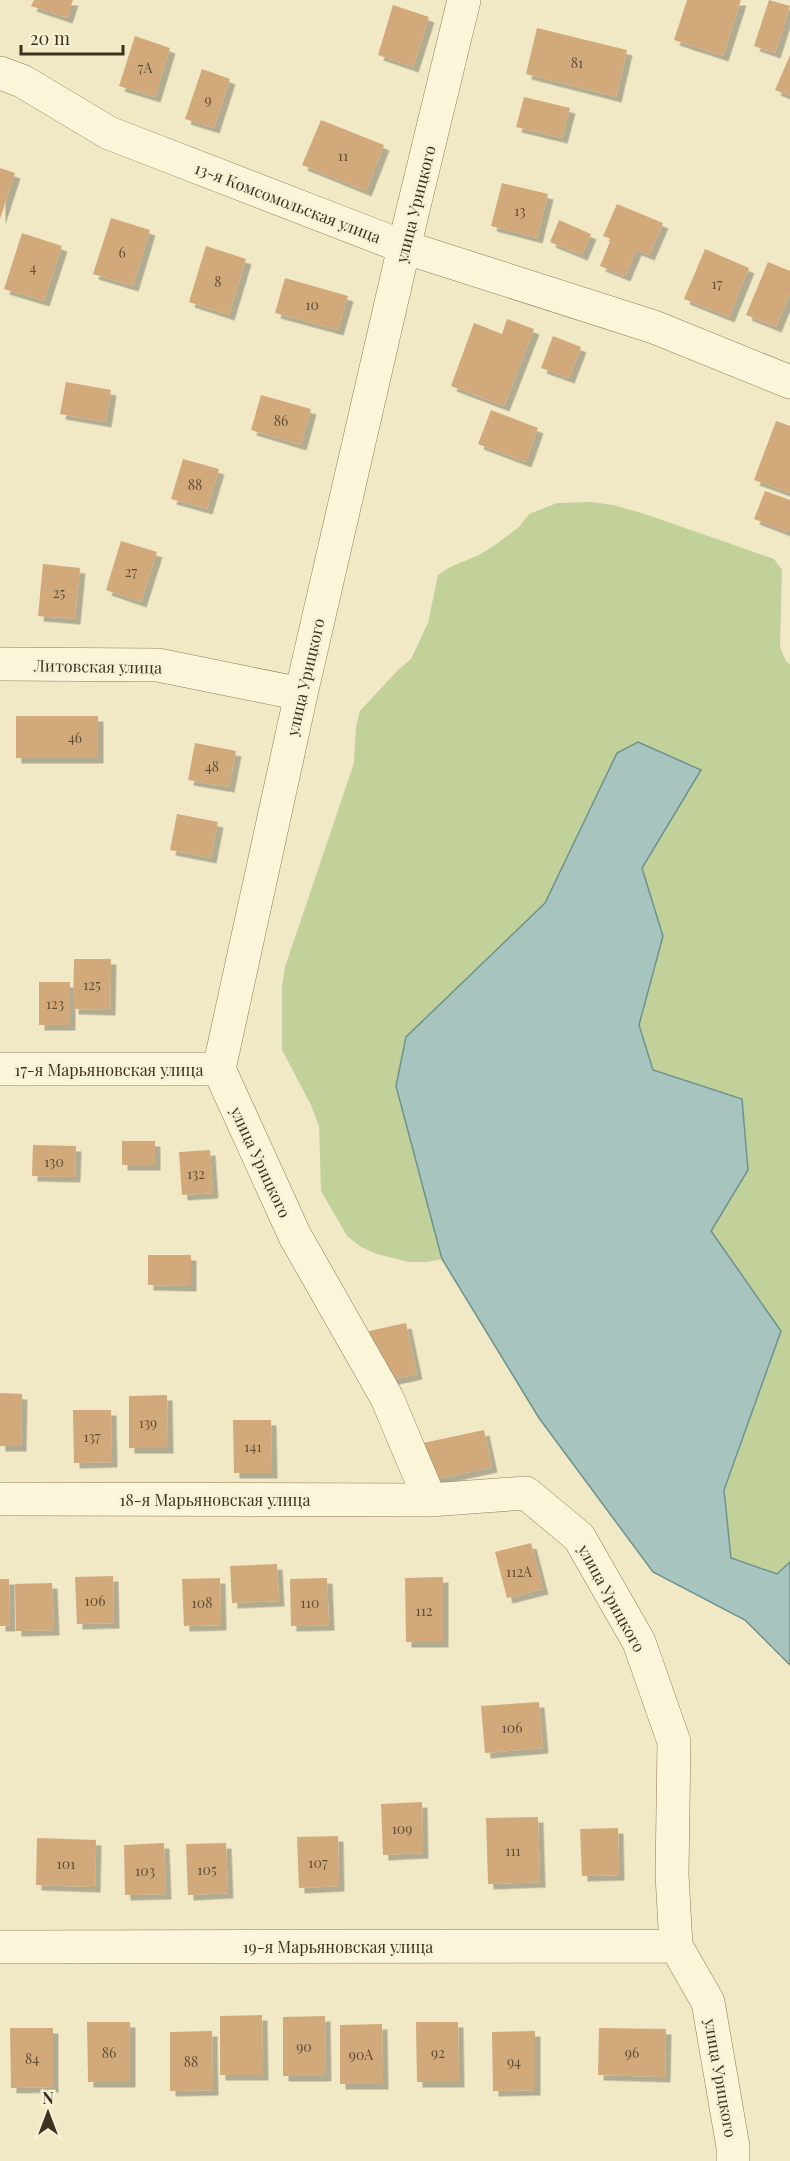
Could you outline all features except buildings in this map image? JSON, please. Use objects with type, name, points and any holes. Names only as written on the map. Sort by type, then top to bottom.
[{"type":"street","name":"улица Урицкого","points":[[464,0],[404,247],[301,694],[219,1069],[295,1236],[387,1398],[430,1500],[526,1494],[579,1537],[639,1642],[674,1742],[672,1875],[676,1946],[708,2002],[733,2147],[733,2161]]},
{"type":"street","name":"13-я Комсомольская улица","points":[[0,73],[22,81],[109,133],[404,247],[654,327],[790,382]]},
{"type":"street","name":"Литовская улица","points":[[0,664],[158,665],[301,694]]},
{"type":"street","name":"17-я Марьяновская улица","points":[[0,1069],[219,1069]]},
{"type":"street","name":"18-я Марьяновская улица","points":[[0,1499],[430,1500]]},
{"type":"street","name":"19-я Марьяновская улица","points":[[0,1947],[676,1946]]},
{"type":"green space","points":[[591,502],[642,513],[774,559],[782,570],[780,647],[786,661],[790,664],[790,1562],[778,1575],[731,1558],[724,1490],[781,1331],[711,1231],[747,1170],[742,1099],[653,1070],[639,1025],[663,936],[642,868],[700,770],[617,753],[545,903],[406,1037],[396,1086],[442,1259],[409,1262],[377,1254],[361,1247],[347,1236],[321,1191],[319,1126],[311,1105],[282,1050],[282,986],[285,967],[354,763],[356,727],[360,711],[411,659],[428,623],[438,575],[495,545],[519,527],[529,514],[557,503]]},
{"type":"water","points":[[638,742],[701,770],[642,868],[663,936],[639,1025],[653,1070],[742,1099],[748,1170],[711,1231],[781,1331],[724,1490],[731,1558],[777,1574],[790,1562],[790,1665],[745,1620],[653,1572],[539,1418],[442,1259],[396,1086],[406,1037],[545,903],[617,753]]}]
